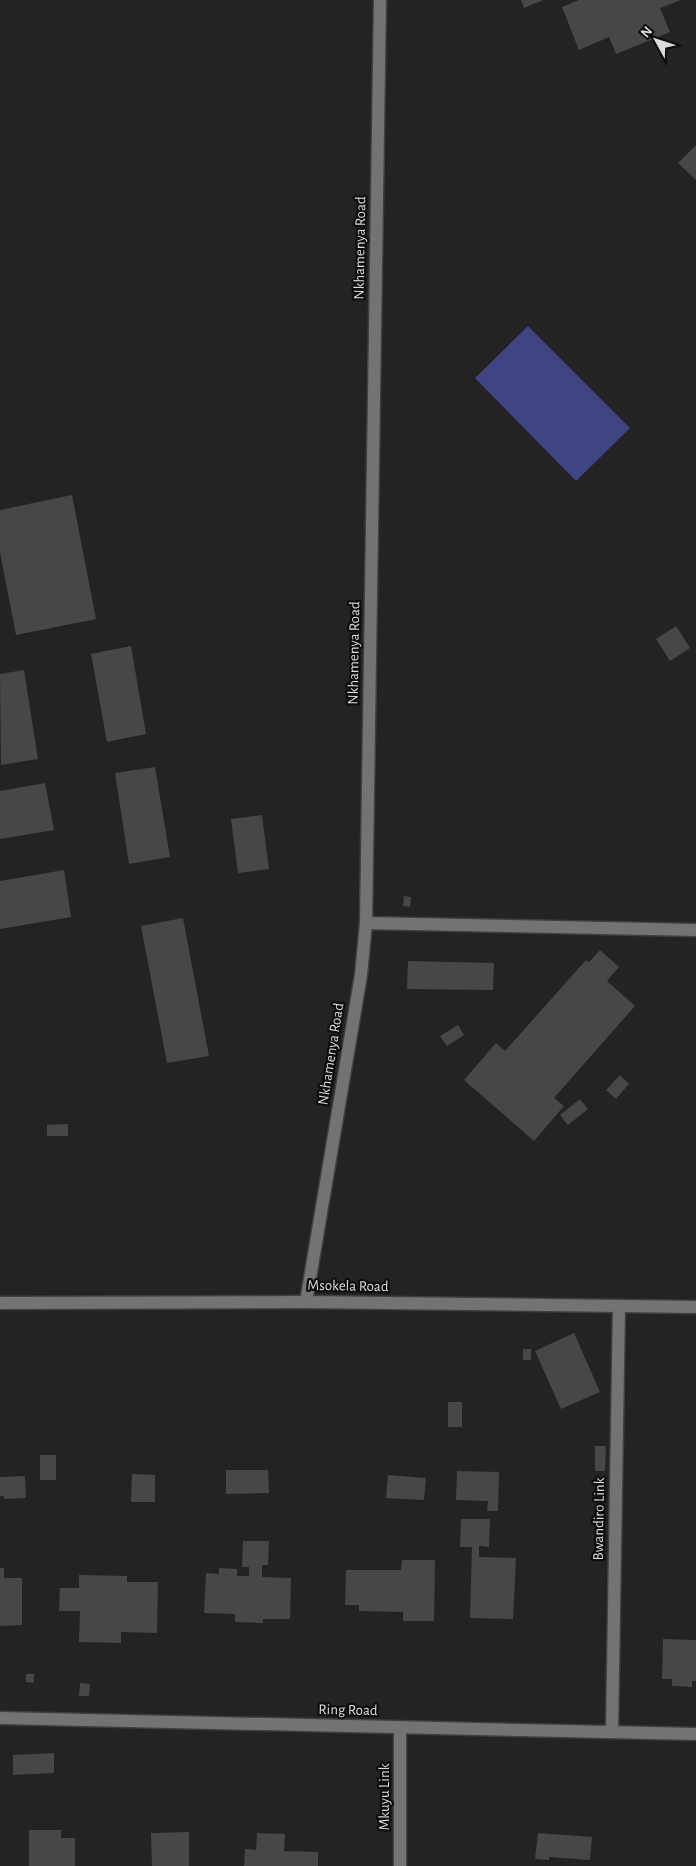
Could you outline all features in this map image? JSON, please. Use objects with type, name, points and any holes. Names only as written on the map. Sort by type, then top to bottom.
[{"type":"street","name":"Nkhamenya Road","points":[[306,1302],[361,975],[366,923],[380,0]]},
{"type":"street","points":[[366,923],[696,930]]},
{"type":"street","name":"Msokela Road","points":[[0,1303],[306,1302],[696,1308]]},
{"type":"street","name":"Bwandiro Link","points":[[612,1732],[619,1306]]},
{"type":"street","name":"Ring Road","points":[[0,1718],[696,1734]]},
{"type":"street","name":"Mkuyu Link","points":[[400,1728],[400,1866]]},
{"type":"shaded area","points":[[528,326],[630,428],[576,481],[475,378]]},
{"type":"building","points":[[521,0],[543,0],[524,8]]},
{"type":"building","points":[[579,0],[681,0],[660,8],[670,32],[616,54],[609,37],[579,50],[562,7]]},
{"type":"building","points":[[696,145],[696,180],[678,163]]},
{"type":"building","points":[[72,495],[96,619],[16,635],[0,552],[0,510]]},
{"type":"building","points":[[676,626],[690,648],[670,661],[656,639]]},
{"type":"building","points":[[131,646],[146,734],[107,742],[91,654]]},
{"type":"building","points":[[24,670],[38,759],[1,765],[0,674]]},
{"type":"building","points":[[155,767],[170,857],[129,864],[115,773]]},
{"type":"building","points":[[45,783],[54,830],[0,839],[0,791]]},
{"type":"building","points":[[262,815],[269,869],[238,873],[231,819]]},
{"type":"building","points":[[64,870],[71,917],[0,929],[0,881]]},
{"type":"building","points":[[404,896],[411,897],[410,907],[403,906]]},
{"type":"building","points":[[183,918],[209,1056],[167,1063],[141,926]]},
{"type":"building","points":[[600,950],[619,967],[607,981],[635,1006],[554,1098],[564,1106],[534,1141],[464,1080],[496,1043],[505,1051],[586,960],[589,962]]},
{"type":"building","points":[[408,961],[494,963],[493,990],[407,989]]},
{"type":"building","points":[[458,1025],[464,1035],[447,1046],[440,1036]]},
{"type":"building","points":[[620,1075],[629,1084],[616,1099],[606,1090]]},
{"type":"building","points":[[580,1099],[588,1109],[568,1125],[560,1115]]},
{"type":"building","points":[[68,1124],[68,1136],[47,1136],[47,1125]]},
{"type":"building","points":[[574,1333],[600,1392],[561,1409],[535,1351]]},
{"type":"building","points":[[523,1349],[531,1349],[531,1360],[523,1360]]},
{"type":"building","points":[[448,1402],[462,1402],[462,1427],[448,1427]]},
{"type":"building","points":[[595,1446],[606,1446],[605,1471],[595,1471]]},
{"type":"building","points":[[40,1455],[56,1455],[56,1480],[40,1480]]},
{"type":"building","points":[[226,1470],[268,1470],[269,1493],[226,1494]]},
{"type":"building","points":[[457,1471],[499,1472],[498,1511],[487,1511],[488,1501],[456,1500]]},
{"type":"building","points":[[132,1474],[155,1475],[155,1502],[131,1502]]},
{"type":"building","points":[[388,1475],[426,1478],[424,1500],[386,1498]]},
{"type":"building","points":[[25,1476],[26,1498],[4,1499],[4,1496],[0,1496],[0,1477]]},
{"type":"building","points":[[461,1519],[490,1519],[489,1547],[479,1546],[479,1557],[516,1558],[513,1619],[470,1618],[472,1547],[460,1547]]},
{"type":"building","points":[[243,1541],[269,1541],[268,1565],[262,1565],[262,1577],[291,1578],[290,1619],[263,1619],[263,1623],[235,1622],[235,1614],[204,1613],[206,1573],[219,1574],[219,1568],[237,1569],[237,1576],[249,1576],[249,1567],[242,1567]]},
{"type":"building","points":[[402,1560],[435,1560],[434,1621],[403,1621],[403,1612],[359,1611],[359,1605],[345,1605],[346,1570],[401,1570]]},
{"type":"building","points":[[0,1568],[4,1568],[4,1578],[22,1578],[22,1625],[0,1626]]},
{"type":"building","points":[[79,1575],[127,1576],[127,1582],[158,1582],[157,1633],[121,1632],[121,1643],[79,1642],[80,1611],[59,1611],[60,1588],[79,1588]]},
{"type":"building","points":[[663,1639],[696,1640],[696,1681],[692,1681],[692,1687],[672,1686],[672,1679],[662,1679]]},
{"type":"building","points":[[26,1674],[34,1674],[34,1683],[26,1682]]},
{"type":"building","points":[[80,1683],[90,1684],[89,1696],[79,1696]]},
{"type":"building","points":[[54,1753],[54,1773],[13,1775],[13,1755]]},
{"type":"building","points":[[29,1830],[61,1830],[61,1838],[75,1838],[75,1866],[29,1866]]},
{"type":"building","points":[[189,1832],[189,1866],[152,1866],[151,1833]]},
{"type":"building","points":[[257,1833],[285,1834],[284,1851],[318,1852],[318,1866],[244,1866],[245,1849],[256,1850]]},
{"type":"building","points":[[538,1833],[592,1837],[590,1860],[549,1857],[549,1860],[535,1859]]}]
